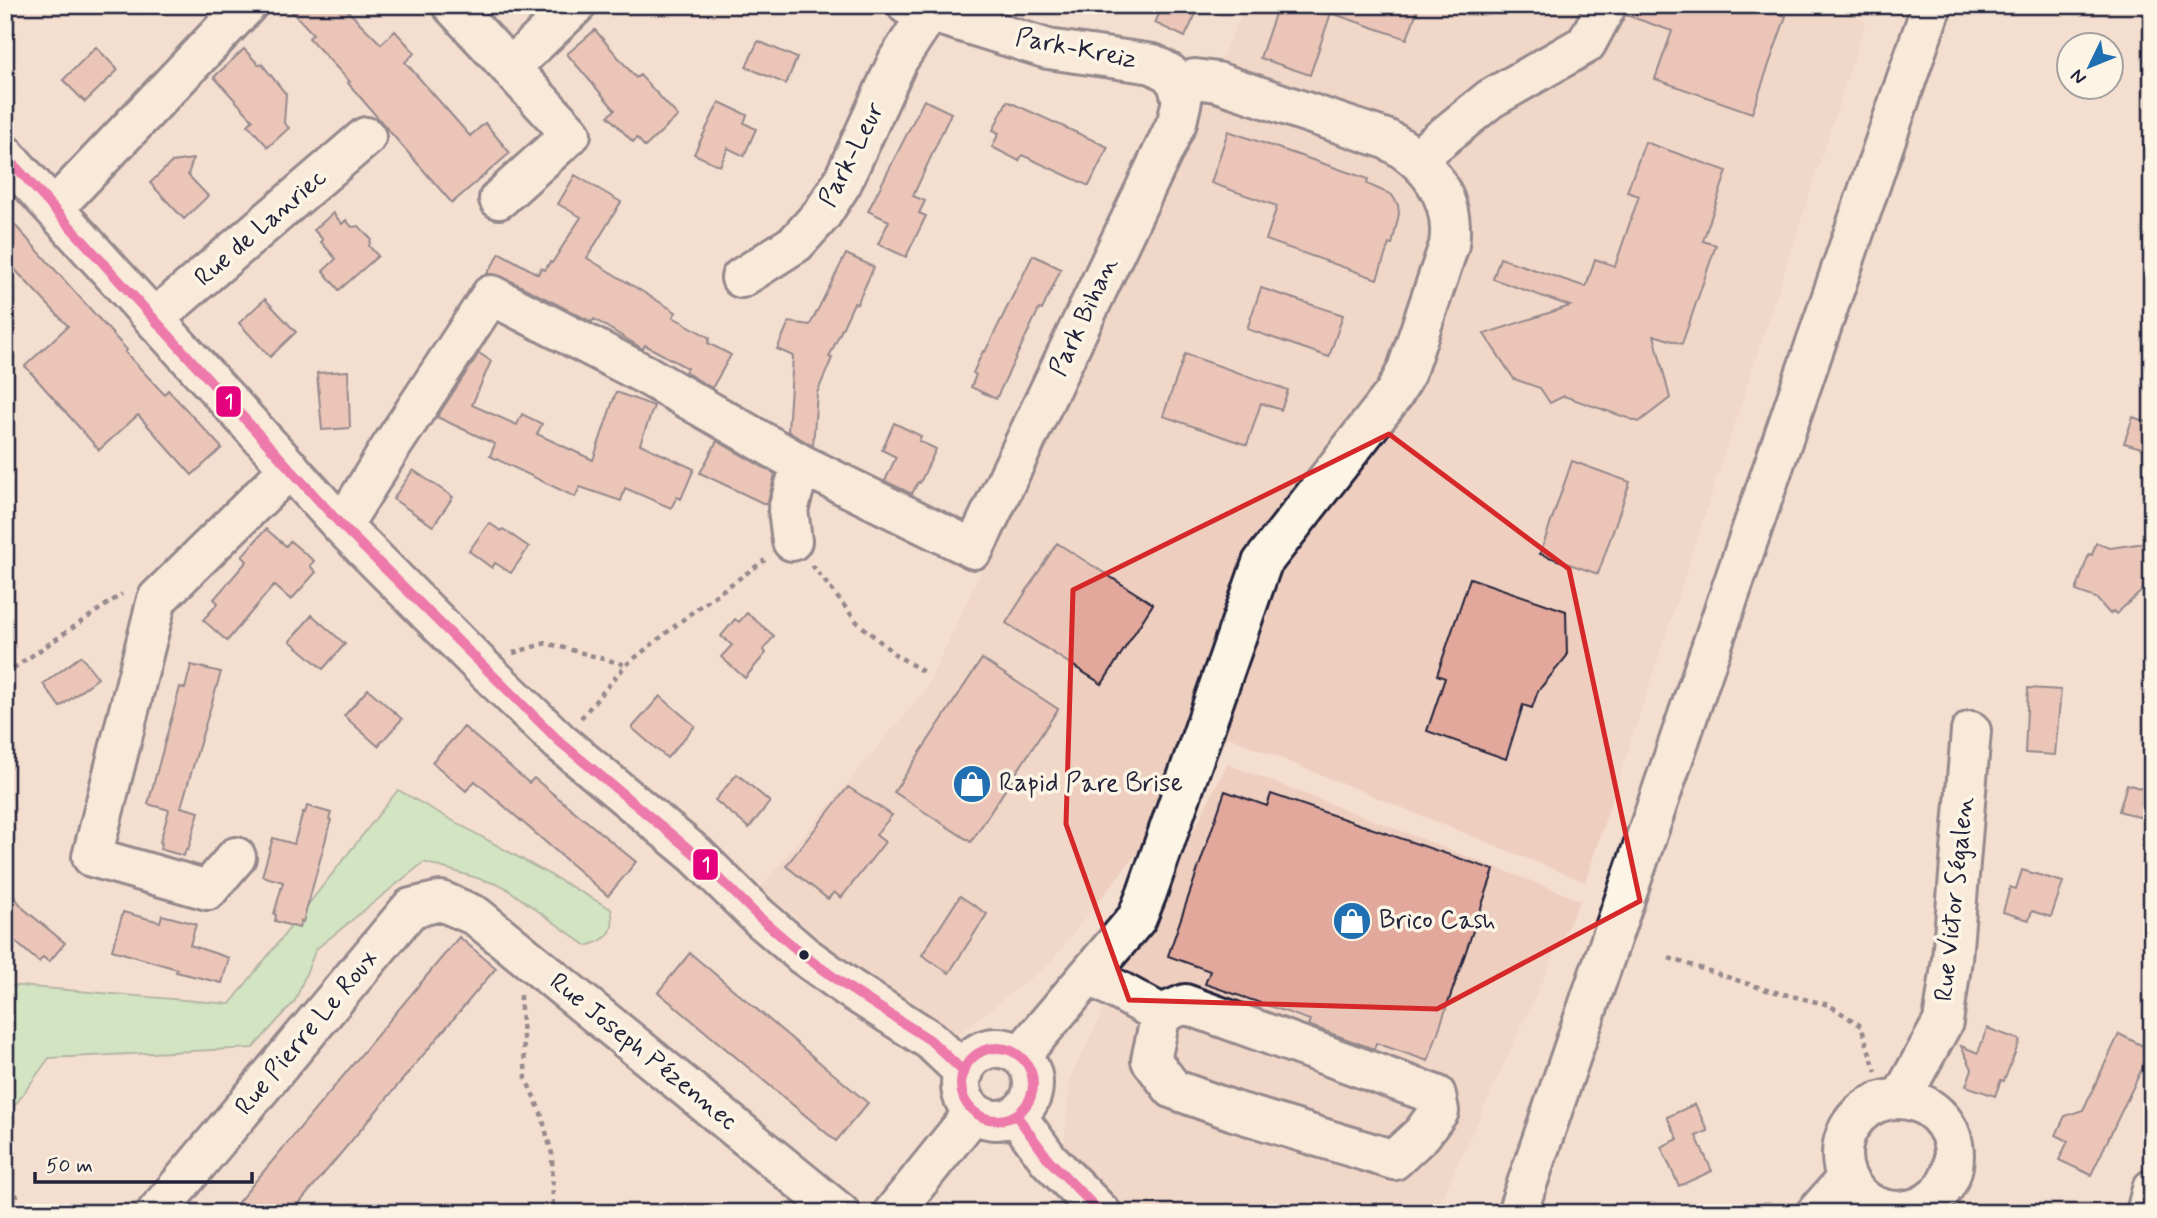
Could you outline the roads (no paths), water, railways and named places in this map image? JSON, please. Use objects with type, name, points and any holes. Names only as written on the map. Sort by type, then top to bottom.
[{"type":"street","points":[[54,208],[247,5]]},
{"type":"street","points":[[452,5],[571,134],[499,199]]},
{"type":"street","points":[[510,68],[576,5]]},
{"type":"street","points":[[1416,159],[1490,99],[1586,44],[1607,5]]},
{"type":"street","points":[[1517,1213],[1932,5]]},
{"type":"street","name":"Park-Kreiz","points":[[923,8],[1048,49],[1153,64],[1169,73],[1177,83]]},
{"type":"street","name":"Park-Leur","points":[[740,278],[796,243],[822,214],[842,183],[923,8]]},
{"type":"street","points":[[1020,1056],[1136,918],[1262,564],[1394,394],[1406,372],[1449,245],[1451,228],[1446,204],[1437,183],[1408,150],[1386,139],[1217,82],[1195,79],[1177,83]]},
{"type":"street","name":"Park Bihan","points":[[801,464],[974,549],[1177,122],[1182,100],[1177,83]]},
{"type":"street","name":"Rue de Lanriec","points":[[155,318],[366,137]]},
{"type":"street","points":[[5,155],[342,526],[561,743],[696,855],[759,917],[803,955],[930,1041],[964,1072]]},
{"type":"street","points":[[342,526],[491,295],[646,375],[801,464],[788,510],[792,541]]},
{"type":"street","points":[[236,858],[208,890],[92,857],[157,599],[290,468]]},
{"type":"street","name":"Rue Victor Ségalen","points":[[1893,1099],[1943,1022],[1952,959],[1971,731]]},
{"type":"street","name":"Rue Joseph Pézennec","points":[[440,901],[475,916],[840,1213]]},
{"type":"street","name":"Rue Pierre Le Roux","points":[[156,1213],[411,908],[440,901]]},
{"type":"street","points":[[1090,975],[1161,1014]]},
{"type":"street","points":[[1185,1004],[1436,1095],[1439,1111],[1422,1134],[1394,1160],[1234,1111],[1173,1089],[1151,1060],[1161,1014],[1185,1004]]},
{"type":"street","points":[[985,1050],[1010,1050],[1020,1056],[1033,1077],[1033,1090],[1023,1111],[1002,1120],[991,1120],[975,1112],[964,1100],[961,1089],[966,1066],[985,1050]]},
{"type":"street","points":[[1893,1099],[1927,1105],[1942,1119],[1952,1137],[1955,1150],[1953,1170],[1938,1206],[1886,1210],[1869,1203],[1858,1194],[1847,1178],[1843,1167],[1842,1147],[1852,1121],[1873,1104],[1893,1099]]},
{"type":"street","points":[[893,1213],[975,1112]]},
{"type":"street","points":[[1016,1115],[1049,1160],[1101,1213]]},
{"type":"street","points":[[1816,1213],[1847,1178]]},
{"type":"street","points":[[2146,1213],[2152,1189]]},
{"type":"place","name":"Rapid Pare Brise","points":[[972,784]]},
{"type":"place","name":"Brico Cash","points":[[1352,921]]}]
